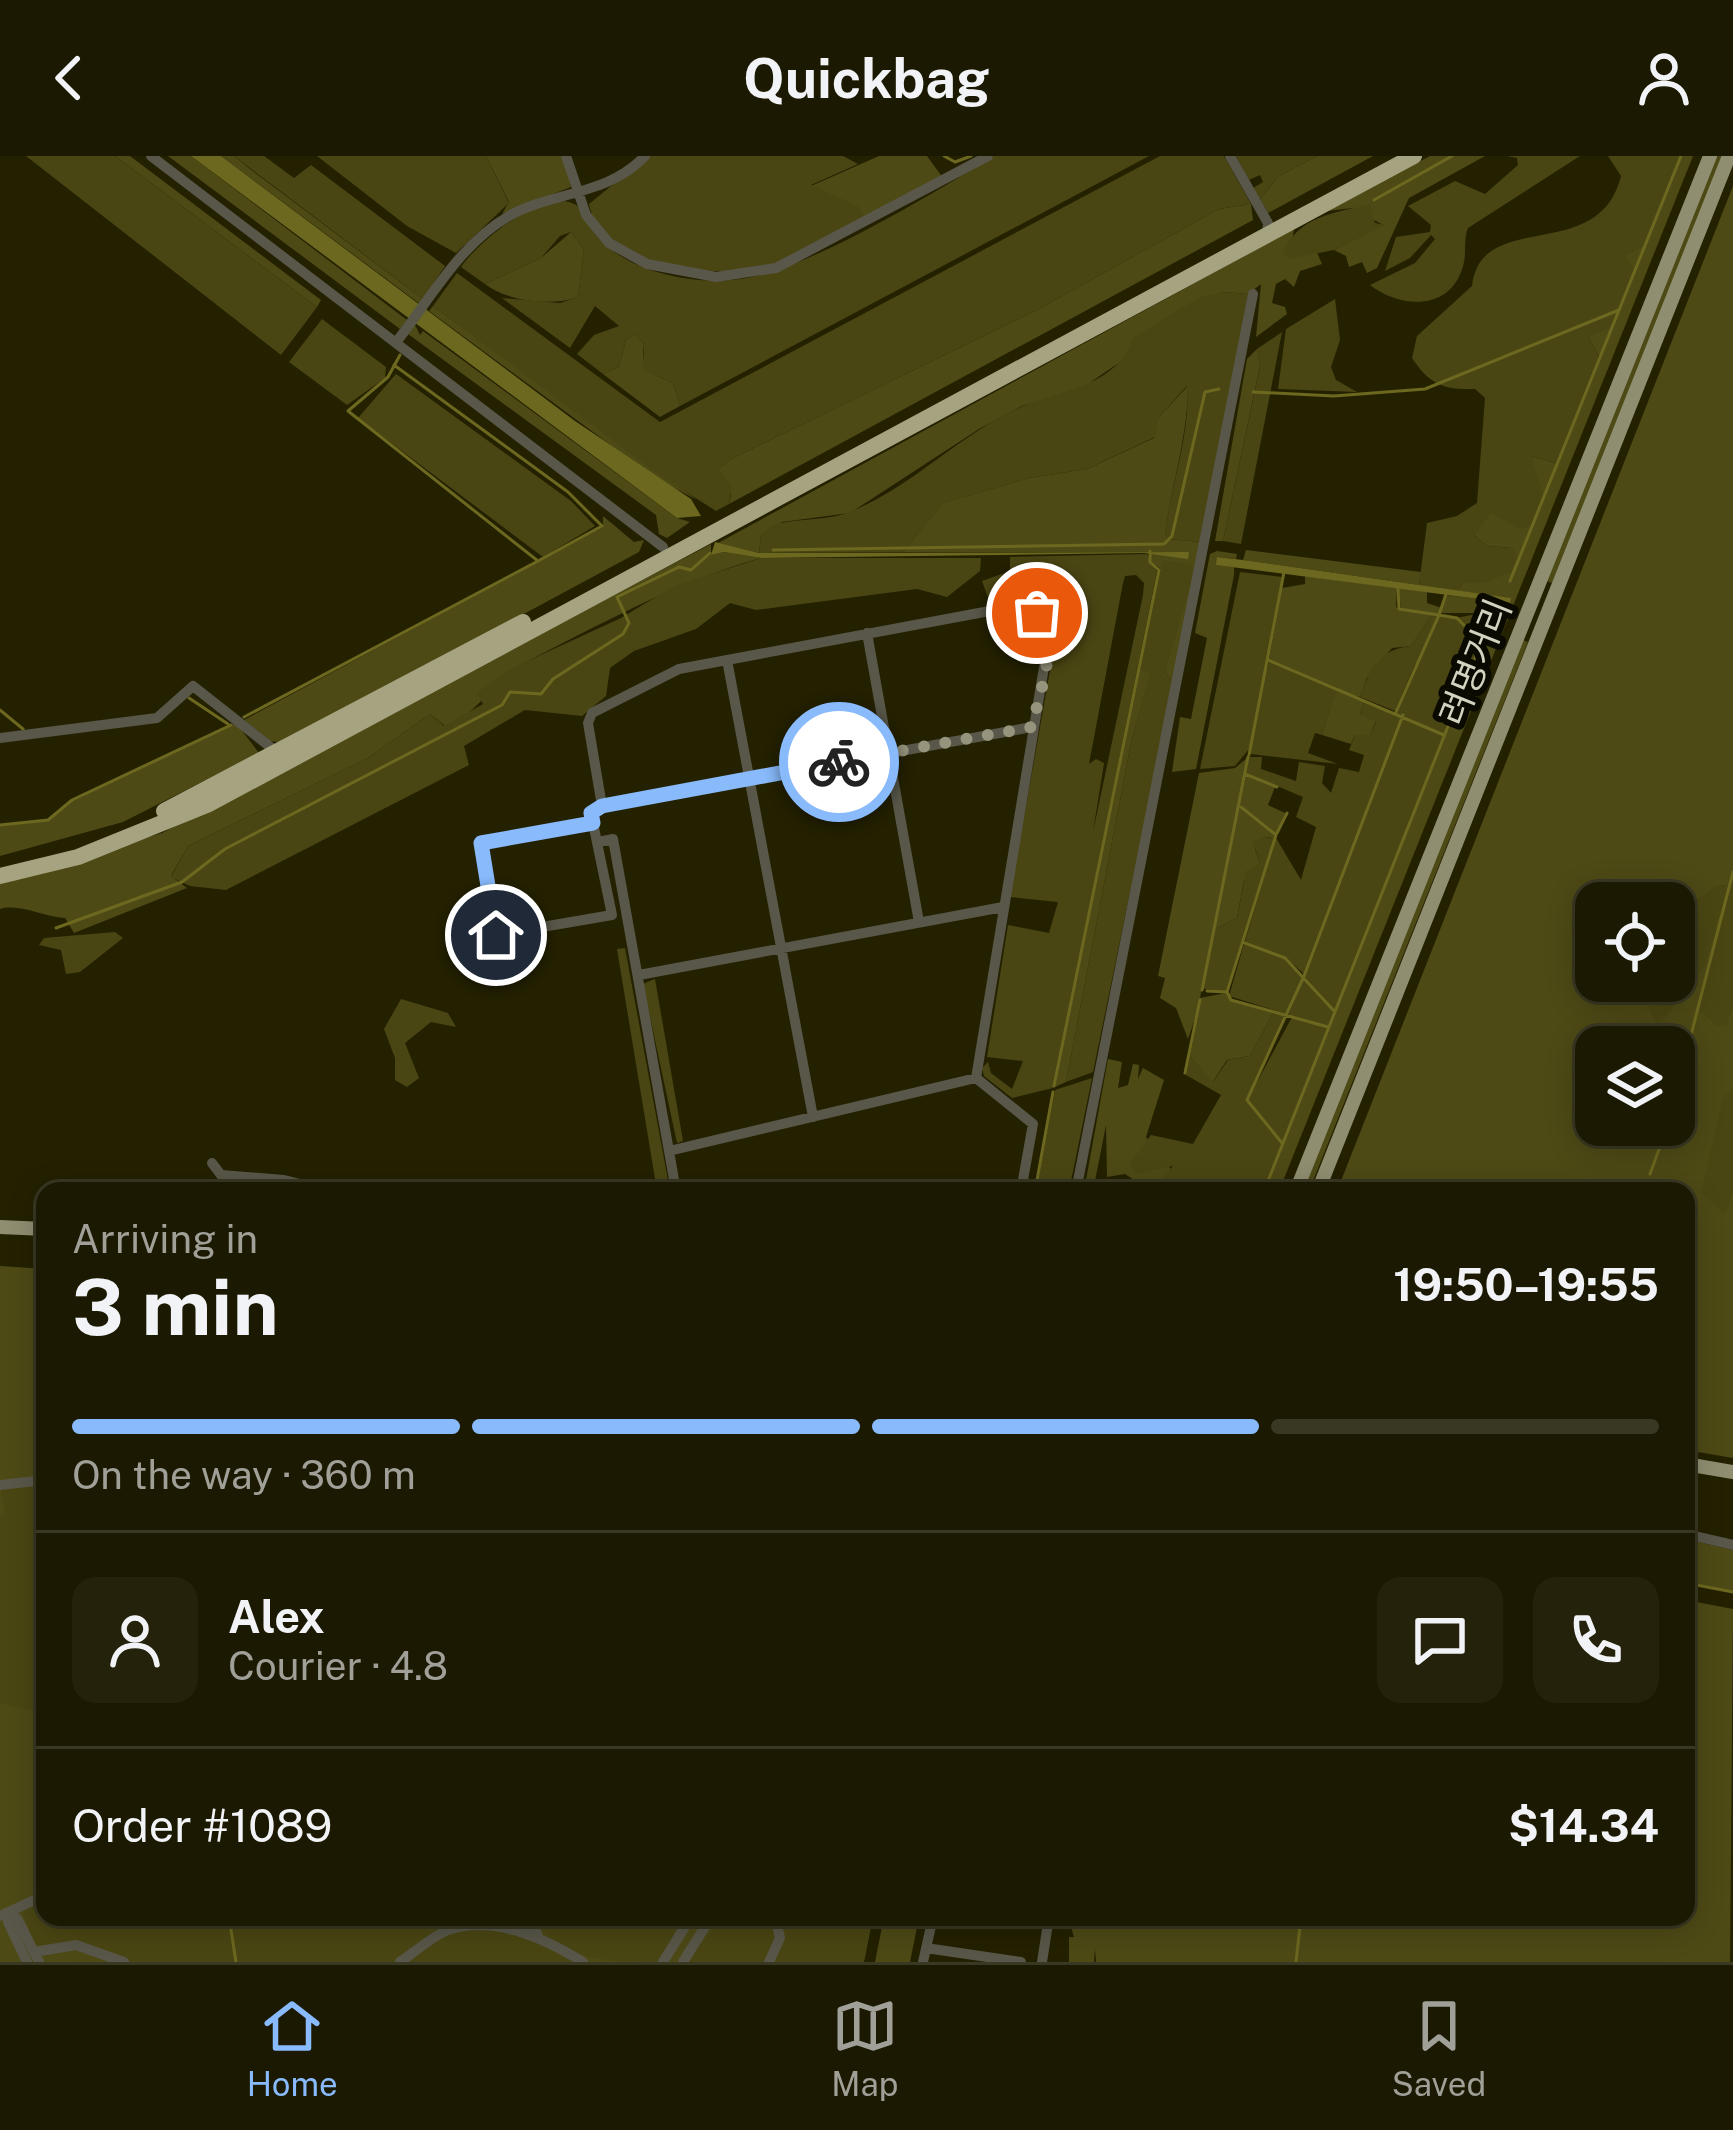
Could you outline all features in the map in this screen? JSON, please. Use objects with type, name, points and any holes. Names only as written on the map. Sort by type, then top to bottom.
[{"type":"highway","points":[[1268,229],[1391,156]]},
{"type":"highway","points":[[0,876],[78,856],[209,804],[716,525],[1268,229],[1414,156]]},
{"type":"highway","points":[[0,865],[116,833],[278,753],[663,547],[696,536]]},
{"type":"main road","name":"려명거리","points":[[1301,1182],[1710,156]]},
{"type":"main road","name":"려명거리","points":[[1322,1182],[1730,156]]},
{"type":"main road","points":[[0,1226],[36,1228]]},
{"type":"main road","points":[[1695,1466],[1733,1472]]},
{"type":"street","points":[[151,156],[401,337],[663,547]]},
{"type":"street","points":[[566,156],[598,233],[626,255],[681,273],[735,277],[766,272],[810,253],[988,156]]},
{"type":"street","points":[[401,337],[477,240],[508,217],[614,180],[645,156]]},
{"type":"street","points":[[1230,156],[1268,229]]},
{"type":"street","points":[[1078,1182],[1253,294]]},
{"type":"street","points":[[602,806],[589,723],[592,713],[658,676],[1011,607],[1037,613],[1048,628],[1048,643],[976,1078]]},
{"type":"street","points":[[866,633],[919,922]]},
{"type":"street","points":[[727,660],[813,1118]]},
{"type":"street","points":[[0,738],[158,718],[193,686],[278,753]]},
{"type":"street","points":[[593,823],[481,843],[496,935],[612,916],[591,813],[602,806],[1032,727]]},
{"type":"street","points":[[598,842],[613,839],[674,1182]]},
{"type":"street","points":[[639,975],[1003,907]]},
{"type":"street","points":[[669,1151],[976,1078]]},
{"type":"street","points":[[976,1078],[1033,1124],[1023,1182]]},
{"type":"street","points":[[212,1163],[221,1175],[300,1182]]},
{"type":"street","points":[[0,1485],[36,1481]]},
{"type":"street","points":[[1695,1536],[1733,1545]]},
{"type":"street","points":[[36,1899],[7,1915],[28,1959],[76,1946],[124,1962]]},
{"type":"street","points":[[400,1962],[451,1926]]},
{"type":"street","points":[[533,1926],[538,1936]]},
{"type":"street","points":[[663,1962],[685,1926]]},
{"type":"street","points":[[683,1962],[705,1926]]},
{"type":"street","points":[[769,1962],[781,1938],[778,1926]]},
{"type":"street","points":[[923,1962],[931,1926]]},
{"type":"street","points":[[1042,1962],[1048,1926]]},
{"type":"street","points":[[448,1930],[485,1927],[538,1936],[584,1962]]},
{"type":"street","points":[[926,1948],[1021,1962]]},
{"type":"shaded area","points":[[26,156],[115,156],[317,307],[281,355]]},
{"type":"shaded area","points":[[115,156],[130,156],[321,300],[317,307]]},
{"type":"shaded area","points":[[168,156],[191,156],[407,320],[400,329]]},
{"type":"shaded area","points":[[191,156],[221,156],[575,421],[691,499],[701,516],[677,518]]},
{"type":"shaded area","points":[[221,156],[234,156],[423,299],[420,304]]},
{"type":"shaded area","points":[[234,156],[264,156],[294,178],[311,165],[445,266],[423,299]]},
{"type":"shaded area","points":[[317,156],[486,156],[509,203],[456,253],[407,226]]},
{"type":"shaded area","points":[[486,156],[563,156],[571,187],[502,214],[509,202]]},
{"type":"shaded area","points":[[648,156],[843,156],[858,164],[811,185],[859,207],[864,218],[774,265],[725,271],[666,265],[615,243],[598,226],[589,204]]},
{"type":"shaded area","points":[[879,156],[927,156],[943,178],[864,218],[858,207],[811,186]]},
{"type":"shaded area","points":[[994,156],[1149,156],[680,406],[673,383],[643,370],[644,344],[635,334],[626,340],[619,367],[603,374],[577,354],[594,335],[619,326],[595,306],[570,348],[502,298],[560,303],[578,297],[584,249],[571,232],[560,236],[541,258],[485,284],[461,267],[481,244],[513,220],[547,203],[563,201],[576,205],[602,242],[632,262],[686,278],[740,279],[799,262],[833,246]]},
{"type":"shaded area","points":[[1160,156],[1224,156],[1251,204],[1219,209],[1037,310],[731,459],[718,469],[732,486],[729,504],[716,511],[655,472],[433,306],[457,273],[660,422]]},
{"type":"shaded area","points":[[1236,156],[1317,156],[1279,176],[1260,199],[1253,188],[1263,182],[1260,175],[1249,180]]},
{"type":"shaded area","points":[[1317,156],[1373,156],[1268,213],[1260,199],[1279,176]]},
{"type":"shaded area","points":[[1430,156],[1485,156],[1409,198],[1377,268],[1367,273],[1362,262],[1349,267],[1346,256],[1334,250],[1383,225],[1353,208],[1326,211]]},
{"type":"shaded area","points":[[1507,156],[1580,156],[1468,228],[1463,266],[1448,291],[1436,298],[1410,301],[1370,285],[1415,263],[1435,239],[1431,235],[1410,258],[1385,271],[1396,237],[1430,232],[1431,225],[1408,206],[1455,181],[1485,194],[1518,165],[1517,158]]},
{"type":"shaded area","points":[[1608,156],[1680,156],[1645,245],[1626,256],[1635,270],[1613,327],[1588,337],[1599,356],[1556,463],[1531,456],[1543,495],[1530,527],[1519,529],[1491,513],[1474,535],[1487,546],[1512,548],[1518,558],[1511,572],[1484,583],[1462,583],[1458,591],[1419,585],[1427,523],[1457,516],[1477,503],[1485,398],[1475,389],[1446,387],[1425,374],[1412,358],[1417,336],[1472,286],[1480,262],[1496,248],[1567,230],[1590,220],[1609,203],[1621,176]]},
{"type":"shaded area","points":[[1680,156],[1693,156],[1283,1182],[1269,1182],[1482,643],[1472,631],[1484,629],[1482,613],[1433,613],[1411,646],[1392,648],[1367,678],[1360,697],[1349,694],[1364,701],[1360,714],[1376,721],[1370,735],[1355,735],[1351,744],[1322,735],[1337,688],[1269,659],[1282,588],[1305,584],[1305,576],[1397,588],[1396,607],[1401,610],[1399,588],[1427,592],[1427,603],[1442,608],[1447,595],[1510,603],[1510,598],[1458,591],[1462,583],[1484,583],[1512,548],[1487,546],[1474,535],[1477,526],[1532,469],[1531,456],[1556,463],[1599,356],[1588,337],[1599,330],[1625,256],[1645,244]]},
{"type":"shaded area","points":[[1716,156],[1723,156],[1552,583],[1547,581]]},
{"type":"shaded area","points":[[1733,186],[1733,1458],[1695,1452],[1695,1182],[1341,1182]]},
{"type":"shaded area","points":[[1251,204],[1253,220],[729,504],[731,495],[718,469],[731,459],[1037,310],[1219,209]]},
{"type":"shaded area","points":[[1370,204],[1375,223],[1385,225],[1334,250],[1289,259],[1283,253],[1308,224]]},
{"type":"shaded area","points":[[1294,229],[1289,259],[1316,250],[1322,264],[1300,271],[1294,287],[1285,279],[1276,284],[1272,303],[1285,307],[1287,314],[1256,337],[1261,284],[1248,294],[1223,292],[1082,388],[1022,406],[979,429],[850,513],[782,522],[761,536],[759,553],[718,543]]},
{"type":"shaded area","points":[[571,232],[584,249],[578,297],[529,301],[485,284],[541,258]]},
{"type":"shaded area","points":[[1223,292],[1248,294],[1203,542],[1167,539],[1165,533],[1183,440],[1187,386],[1159,417],[1155,437],[1087,469],[1029,478],[944,503],[903,552],[759,553],[761,536],[770,526],[842,514],[874,500],[997,419],[1101,377],[1125,354],[1133,338],[1198,298]]},
{"type":"shaded area","points":[[1335,299],[1340,340],[1331,367],[1336,380],[1357,392],[1278,389],[1286,329]]},
{"type":"shaded area","points":[[433,306],[697,500],[654,477],[429,311]]},
{"type":"shaded area","points":[[322,319],[386,367],[385,378],[347,405],[289,362]]},
{"type":"shaded area","points":[[415,325],[420,335],[423,331],[677,518],[690,522],[667,538],[659,534],[656,515],[408,334]]},
{"type":"shaded area","points":[[1282,332],[1241,544],[1223,541],[1260,367],[1257,349]]},
{"type":"shaded area","points":[[635,334],[644,344],[646,366],[673,383],[680,406],[660,417],[603,374],[619,367],[626,340]]},
{"type":"shaded area","points":[[1257,349],[1260,366],[1223,541],[1215,541],[1247,359]]},
{"type":"shaded area","points":[[396,374],[571,501],[595,526],[543,557],[358,418]]},
{"type":"shaded area","points":[[1188,386],[1165,533],[1168,539],[1203,542],[1173,683],[1165,672],[1186,590],[1151,561],[1151,554],[1188,552],[903,552],[943,503],[1029,478],[1087,469],[1154,438],[1158,418]]},
{"type":"shaded area","points":[[603,516],[634,542],[644,540],[639,552],[284,743],[270,741],[244,720],[603,527]]},
{"type":"shaded area","points":[[715,542],[759,553],[1189,552],[1188,559],[1144,553],[761,558],[724,552],[711,555]]},
{"type":"shaded area","points":[[711,544],[711,555],[724,552],[761,558],[697,580],[604,622],[514,668],[459,719],[445,726],[430,714],[368,758],[188,846],[171,876],[187,888],[74,933],[65,918],[0,909],[0,881],[162,833]]},
{"type":"shaded area","points":[[1246,550],[1421,572],[1419,585],[1243,560]]},
{"type":"shaded area","points":[[1147,554],[1157,571],[1053,1088],[1012,1098],[984,1076],[982,1068],[988,1062],[991,1073],[1012,1089],[1023,1061],[987,1057],[1008,925],[1049,933],[1058,902],[1010,897],[1057,631],[1046,618],[991,606],[982,581],[1010,571],[1010,557]],"holes":[[[1136,575],[1144,583],[1143,595],[1093,832],[1104,763],[1096,759],[1089,764],[1123,583],[1125,576]]]},
{"type":"shaded area","points":[[1210,554],[1237,554],[1236,559],[1218,557],[1217,565],[1234,567],[1234,575],[1196,769],[1172,772],[1180,717],[1191,719],[1207,638],[1195,633]]},
{"type":"shaded area","points":[[1217,557],[1511,598],[1510,603],[1216,565]]},
{"type":"shaded area","points":[[761,558],[981,558],[980,571],[947,597],[917,589],[756,610],[730,603],[696,629],[634,651],[610,668],[606,696],[582,716],[525,710],[464,746],[469,765],[226,890],[190,886],[171,877],[188,846],[368,758],[430,714],[444,726],[483,704],[477,693],[510,669],[621,618],[674,586]]},
{"type":"shaded area","points":[[1162,560],[1191,565],[1194,573],[1165,672],[1173,683],[1093,1072],[1066,1082],[1131,743],[1150,673],[1140,669]]},
{"type":"shaded area","points":[[1240,572],[1282,577],[1261,690],[1269,661],[1337,690],[1322,735],[1315,733],[1308,753],[1338,764],[1250,754],[1250,748],[1235,766],[1200,769]]},
{"type":"shaded area","points":[[1432,614],[1493,616],[1490,626],[1471,631],[1480,643],[1267,1182],[1158,1182],[1173,1166],[1136,1174],[1130,1163],[1151,1135],[1193,1144],[1221,1095],[1186,1075],[1190,1056],[1213,1082],[1228,1060],[1250,1056],[1273,1013],[1285,1016],[1247,1101],[1292,1017],[1288,1015],[1317,946],[1304,974],[1287,959],[1303,976],[1286,1014],[1229,996],[1244,944],[1278,955],[1245,941],[1276,838],[1301,880],[1316,827],[1296,817],[1303,797],[1246,773],[1249,757],[1262,757],[1261,769],[1296,781],[1299,762],[1325,766],[1322,783],[1331,793],[1339,768],[1359,772],[1364,755],[1349,750],[1355,735],[1370,735],[1376,722],[1360,714],[1364,701],[1397,713],[1416,662],[1395,711],[1360,697],[1377,662],[1391,651],[1411,646]]},
{"type":"shaded area","points":[[1523,640],[1528,642],[1313,1182],[1307,1182]]},
{"type":"shaded area","points":[[1140,669],[1151,672],[1131,743],[1066,1082],[1055,1087]]},
{"type":"shaded area","points":[[236,723],[259,753],[123,822],[0,856],[0,826],[48,820],[73,800]]},
{"type":"shaded area","points":[[1247,758],[1234,830],[1246,775],[1275,787],[1268,805],[1285,813],[1274,838],[1263,837],[1255,849],[1260,863],[1244,880],[1237,918],[1215,929],[1227,861],[1200,998],[1226,993],[1231,1001],[1273,1013],[1250,1056],[1227,1060],[1212,1083],[1190,1056],[1201,1001],[1188,1039],[1176,1008],[1160,998],[1165,978],[1158,976],[1199,773],[1235,768]]},
{"type":"shaded area","points":[[1274,838],[1226,991],[1203,989],[1215,929],[1237,918],[1246,871],[1260,863],[1253,842]]},
{"type":"shaded area","points":[[1733,877],[1733,1007],[1726,1025],[1717,1026],[1698,1010]]},
{"type":"shaded area","points":[[1717,885],[1728,885],[1705,964],[1695,977],[1695,901]]},
{"type":"shaded area","points":[[115,932],[123,938],[80,972],[66,974],[61,950],[39,945],[44,938]]},
{"type":"shaded area","points":[[625,948],[668,1182],[656,1182],[617,949]]},
{"type":"shaded area","points":[[655,979],[683,1141],[677,1143],[643,984]]},
{"type":"shaded area","points":[[401,999],[448,1013],[456,1027],[431,1022],[405,1043],[419,1078],[407,1087],[395,1080],[395,1058],[384,1029]]},
{"type":"shaded area","points":[[1647,1002],[1677,1002],[1659,1026]]},
{"type":"shaded area","points":[[1108,1059],[1122,1062],[1118,1088],[1128,1085],[1133,1064],[1139,1065],[1138,1079],[1143,1068],[1164,1080],[1146,1137],[1173,1172],[1161,1182],[1137,1182],[1125,1174],[1107,1177],[1106,1125],[1095,1182],[1086,1182]]},
{"type":"shaded area","points":[[1092,1078],[1071,1182],[1038,1182],[1055,1090]]},
{"type":"shaded area","points":[[1733,1088],[1733,1192],[1725,1213],[1701,1193],[1723,1098]]},
{"type":"shaded area","points":[[0,1266],[36,1268],[36,1926],[871,1926],[864,1962],[0,1962]]},
{"type":"shaded area","points":[[36,1483],[36,1711],[0,1703],[0,1516],[5,1513],[0,1487]]},
{"type":"shaded area","points":[[1695,1541],[1733,1550],[1733,1591],[1695,1584]]},
{"type":"shaded area","points":[[1695,1602],[1733,1609],[1730,1962],[1096,1962],[1095,1948],[1094,1962],[1069,1962],[1069,1937],[1074,1937],[1071,1926],[1695,1926]]},
{"type":"shaded area","points":[[36,1904],[36,1926],[229,1926],[234,1962],[128,1962],[101,1949],[36,1948],[23,1912]]},
{"type":"shaded area","points":[[232,1926],[443,1926],[396,1962],[237,1962]]},
{"type":"shaded area","points":[[539,1926],[679,1926],[661,1962],[588,1956]]},
{"type":"shaded area","points":[[713,1926],[775,1926],[777,1931],[766,1962],[687,1962]]},
{"type":"shaded area","points":[[778,1926],[870,1926],[863,1962],[773,1962]]},
{"type":"shaded area","points":[[882,1926],[917,1926],[910,1962],[875,1962]]},
{"type":"shaded area","points":[[485,1929],[529,1935],[581,1962],[404,1962],[449,1933]]},
{"type":"waterway","points":[[944,156],[955,162],[971,156]]},
{"type":"waterway","points":[[1374,200],[1452,156]]},
{"type":"waterway","points":[[1510,581],[1681,156]]},
{"type":"waterway","points":[[1253,392],[1334,396],[1425,389],[1619,310]]},
{"type":"waterway","points":[[244,717],[538,561],[348,411],[388,377],[400,355]]},
{"type":"waterway","points":[[394,365],[568,492],[602,526],[538,561]]},
{"type":"waterway","points":[[773,550],[1164,544],[1172,536],[1205,392],[1219,389]]},
{"type":"waterway","points":[[1054,1086],[1159,570],[1150,562],[1150,551]]},
{"type":"waterway","points":[[56,928],[182,882],[225,849],[502,705],[510,692],[541,694],[553,679],[623,634],[629,623],[617,597],[679,567],[691,570],[710,553]]},
{"type":"waterway","points":[[1249,755],[1284,572]]},
{"type":"waterway","points":[[1396,712],[1439,615],[1399,609],[1398,588]]},
{"type":"waterway","points":[[1268,1182],[1481,643],[1457,618],[1439,615],[1446,594]]},
{"type":"waterway","points":[[1268,660],[1444,735]]},
{"type":"waterway","points":[[189,698],[228,724]]},
{"type":"waterway","points":[[0,710],[23,729]]},
{"type":"waterway","points":[[1282,1143],[1247,1100],[1304,976],[1403,715]]},
{"type":"waterway","points":[[0,825],[48,820],[72,800],[231,725]]},
{"type":"waterway","points":[[1202,990],[1248,757]]},
{"type":"waterway","points":[[1245,774],[1277,787]]},
{"type":"waterway","points":[[1207,991],[1227,992],[1276,835],[1241,807]]},
{"type":"waterway","points":[[1277,833],[1287,813]]},
{"type":"waterway","points":[[1693,1026],[1733,872]]},
{"type":"waterway","points":[[1245,943],[1285,958],[1335,1012]]},
{"type":"waterway","points":[[1227,992],[1231,1000],[1328,1027]]},
{"type":"waterway","points":[[1185,1073],[1200,1000]]},
{"type":"waterway","points":[[1037,1182],[1053,1092]]},
{"type":"waterway","points":[[1650,1174],[1660,1146]]},
{"type":"waterway","points":[[1695,1585],[1733,1592]]},
{"type":"waterway","points":[[230,1926],[236,1962]]},
{"type":"waterway","points":[[1296,1962],[1300,1926]]},
{"type":"way so far","points":[[839,762],[1032,727],[1048,643],[1048,628],[1037,613]]},
{"type":"route","points":[[496,935],[481,843],[593,823],[591,813],[602,806],[839,762]]}]
